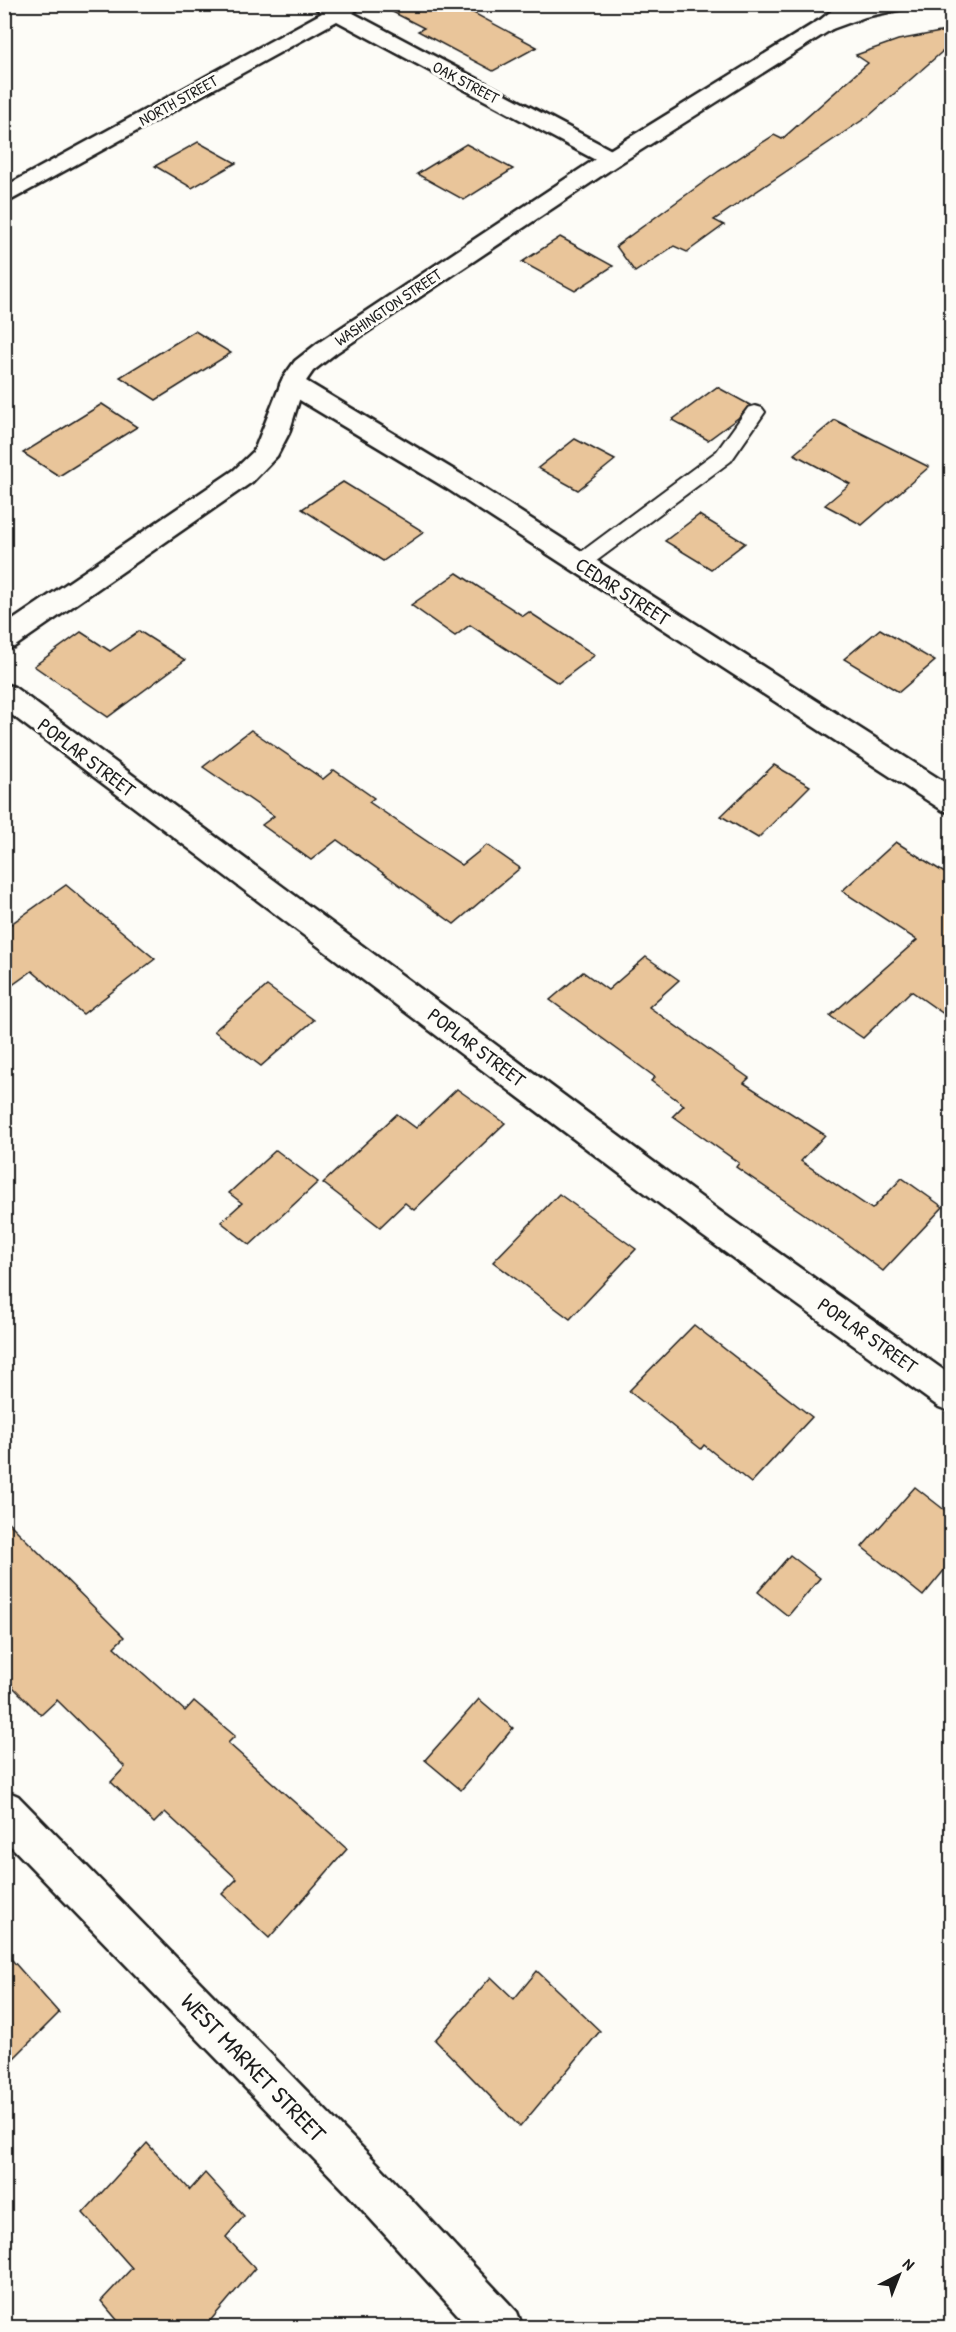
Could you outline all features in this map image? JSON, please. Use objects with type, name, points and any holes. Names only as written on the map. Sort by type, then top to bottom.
[{"type":"street","name":"WASHINGTON STREET","points":[[4,640],[243,476],[264,456],[276,434],[292,384],[304,366],[327,348],[611,159],[825,25],[854,4]]},
{"type":"street","name":"WASHINGTON STREET","points":[[825,25],[860,12],[900,4]]},
{"type":"street","name":"OAK STREET","points":[[337,7],[611,159]]},
{"type":"street","name":"NORTH STREET","points":[[4,197],[337,7]]},
{"type":"street","name":"CEDAR STREET","points":[[292,384],[408,453],[951,802]]},
{"type":"street","name":"POPLAR STREET","points":[[4,694],[709,1222],[951,1396]]},
{"type":"street","name":"WEST MARKET STREET","points":[[4,1810],[363,2179],[501,2328]]},
{"type":"lane","points":[[580,563],[724,456],[756,412]]},
{"type":"building","points":[[377,4],[457,4],[537,47],[493,71],[418,31],[424,28]]},
{"type":"building","points":[[951,30],[951,44],[870,115],[714,220],[724,225],[687,252],[674,246],[635,272],[616,246],[719,171],[774,135],[782,139],[868,63],[856,55],[898,40]]},
{"type":"building","points":[[198,142],[236,163],[192,188],[155,166]]},
{"type":"building","points":[[466,144],[513,169],[464,200],[417,174]]},
{"type":"building","points":[[560,237],[613,266],[575,291],[522,262]]},
{"type":"building","points":[[195,331],[231,353],[156,400],[120,377]]},
{"type":"building","points":[[717,387],[750,405],[738,418],[708,440],[672,420]]},
{"type":"building","points":[[102,404],[137,427],[59,476],[23,453]]},
{"type":"building","points":[[835,420],[929,467],[862,525],[825,505],[850,484],[794,454]]},
{"type":"building","points":[[575,439],[615,460],[578,490],[538,468]]},
{"type":"building","points":[[343,482],[424,532],[383,561],[302,509]]},
{"type":"building","points":[[699,515],[745,543],[711,569],[665,541]]},
{"type":"building","points":[[457,573],[523,616],[529,612],[595,655],[558,683],[470,625],[455,636],[411,605]]},
{"type":"building","points":[[880,629],[935,661],[899,692],[844,659]]},
{"type":"building","points":[[139,631],[185,660],[108,717],[34,666],[81,632],[110,651]]},
{"type":"building","points":[[251,730],[323,779],[334,770],[374,798],[369,802],[462,865],[487,845],[520,868],[454,924],[337,840],[311,860],[262,825],[274,816],[203,767]]},
{"type":"building","points":[[774,765],[810,786],[758,838],[721,816]]},
{"type":"building","points":[[896,842],[951,877],[951,1019],[911,991],[863,1038],[830,1016],[917,940],[842,891]]},
{"type":"building","points":[[66,885],[155,959],[83,1014],[32,971],[4,991],[4,929]]},
{"type":"building","points":[[646,957],[679,980],[649,1007],[749,1078],[744,1083],[825,1135],[801,1161],[872,1209],[902,1178],[943,1207],[883,1271],[736,1167],[739,1163],[673,1116],[684,1105],[651,1081],[655,1077],[550,1000],[583,972],[608,990]]},
{"type":"building","points":[[267,986],[314,1020],[261,1066],[214,1031]]},
{"type":"building","points":[[457,1089],[505,1123],[414,1210],[405,1203],[380,1227],[323,1183],[397,1114],[416,1128]]},
{"type":"building","points":[[276,1150],[318,1182],[250,1245],[221,1222],[242,1203],[229,1193]]},
{"type":"building","points":[[559,1194],[636,1249],[570,1319],[493,1262]]},
{"type":"building","points":[[694,1325],[812,1417],[751,1483],[704,1445],[701,1449],[629,1391]]},
{"type":"building","points":[[915,1487],[951,1515],[951,1562],[923,1596],[862,1547]]},
{"type":"building","points":[[4,1518],[124,1637],[114,1647],[185,1711],[194,1701],[235,1736],[228,1743],[347,1849],[269,1938],[222,1894],[237,1879],[165,1812],[154,1823],[111,1782],[125,1767],[57,1700],[41,1715],[4,1678]]},
{"type":"building","points":[[790,1555],[820,1578],[788,1616],[758,1592]]},
{"type":"building","points":[[479,1699],[513,1728],[461,1790],[425,1760]]},
{"type":"building","points":[[4,1951],[59,2013],[4,2068]]},
{"type":"building","points":[[537,1971],[600,2031],[520,2127],[435,2040],[491,1977],[514,1999]]},
{"type":"building","points":[[147,2143],[190,2190],[205,2173],[244,2216],[226,2237],[255,2268],[204,2328],[124,2328],[101,2301],[132,2268],[83,2213]]}]
